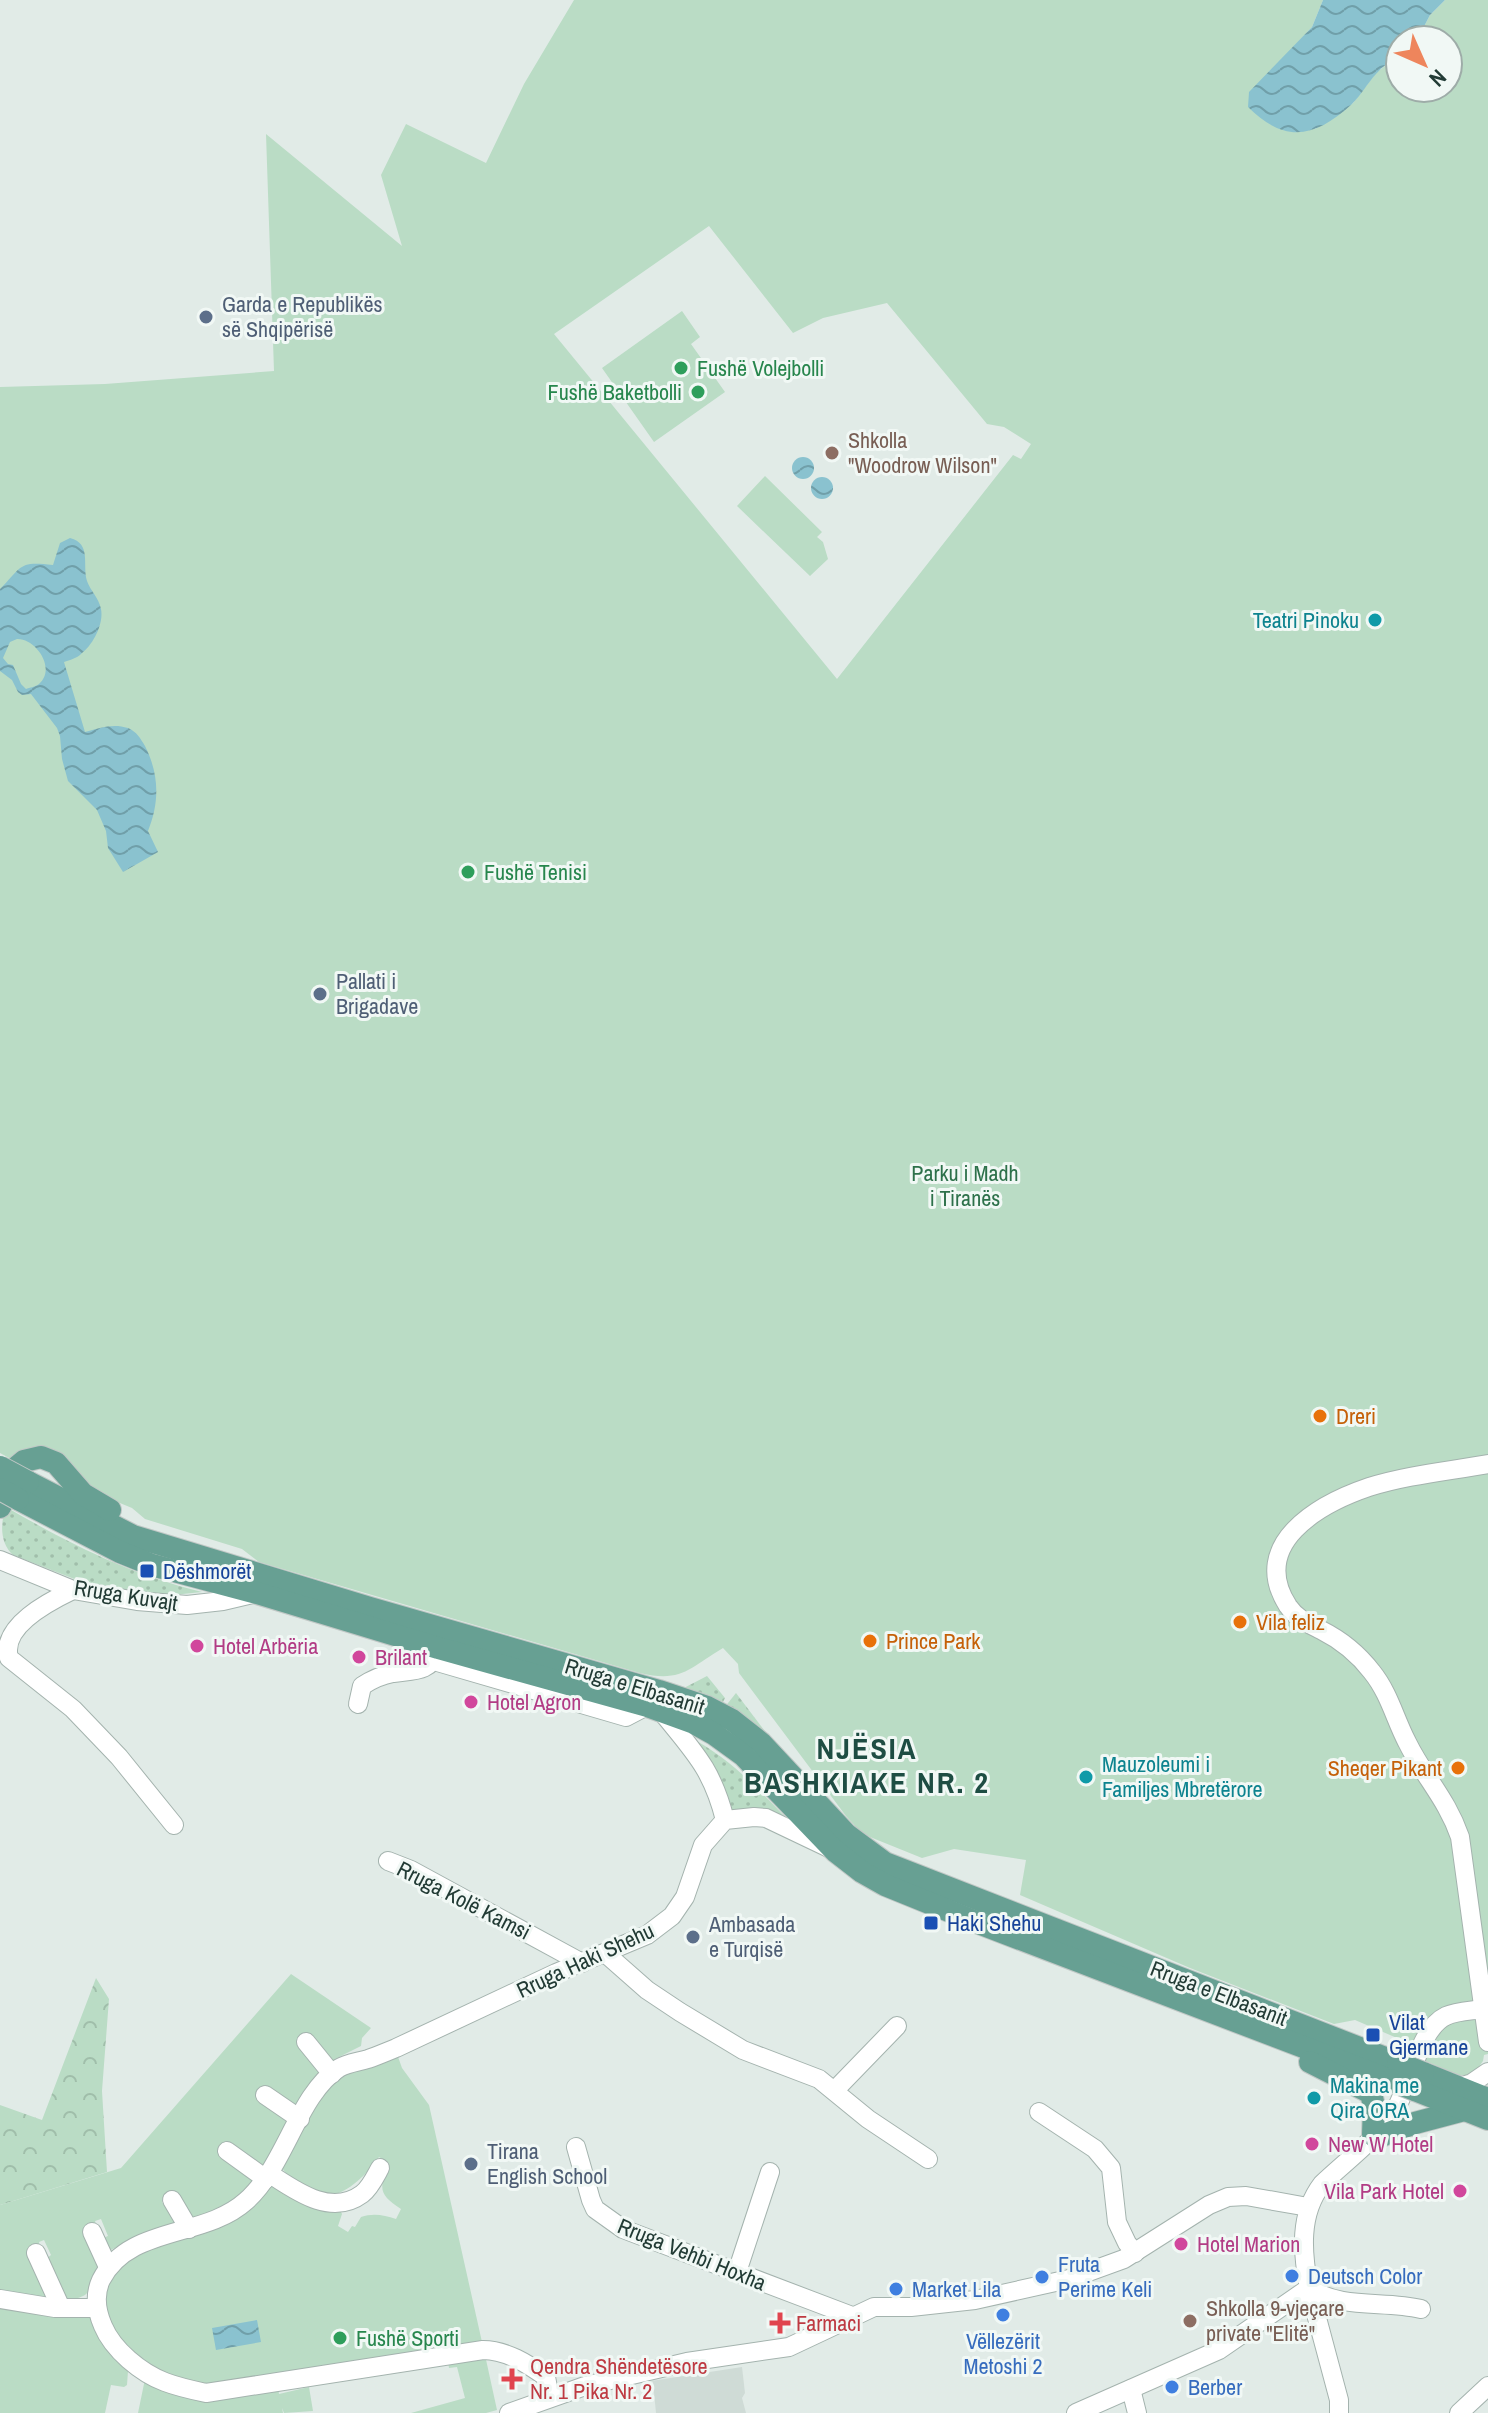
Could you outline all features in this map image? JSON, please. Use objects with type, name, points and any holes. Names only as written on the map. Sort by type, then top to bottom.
[{"type":"main road","points":[[11,1494],[18,1466],[33,1458],[48,1458],[83,1494],[180,1551]]},
{"type":"main road","name":"Rruga e Elbasanit","points":[[0,1467],[11,1494],[120,1552],[176,1572],[257,1593],[436,1654],[654,1708],[694,1723],[743,1755],[835,1851],[862,1872],[911,1897],[1279,2039],[1394,2072]]},
{"type":"main road","name":"Rruga e Elbasanit","points":[[11,1494],[180,1551],[707,1707],[732,1720],[761,1743],[846,1834],[885,1863],[1394,2072],[1419,2081],[1459,2087],[1488,2099]]},
{"type":"main road","points":[[1279,2039],[1305,2059],[1371,2093],[1373,2135],[1381,2136],[1464,2110]]},
{"type":"main road","name":"Rruga e Elbasanit","points":[[1419,2081],[1464,2110],[1488,2119]]},
{"type":"street","points":[[1488,1464],[1398,1480],[1368,1488],[1328,1505],[1288,1536],[1279,1550],[1276,1567],[1278,1583],[1294,1614],[1356,1653],[1373,1673],[1385,1691],[1407,1743],[1453,1815],[1462,1851],[1488,2042]]},
{"type":"street","name":"Rruga Kuvajt","points":[[0,1560],[73,1590],[137,1601],[187,1605],[257,1593]]},
{"type":"street","points":[[73,1590],[48,1602],[16,1626],[7,1636],[4,1648],[9,1658],[73,1709],[122,1760],[174,1825]]},
{"type":"street","points":[[358,1704],[362,1686],[393,1673],[426,1668],[436,1654]]},
{"type":"street","points":[[654,1708],[708,1771],[725,1820],[766,1818],[835,1851]]},
{"type":"street","name":"Rruga Haki Shehu","points":[[332,2074],[340,2067],[396,2048],[647,1935],[672,1916],[685,1897],[703,1845],[725,1820]]},
{"type":"street","name":"Rruga Kolë Kamsi","points":[[388,1861],[411,1870],[582,1963]]},
{"type":"street","points":[[605,1953],[647,1990],[700,2025],[743,2050],[819,2079],[868,2119],[928,2159]]},
{"type":"street","points":[[1339,2413],[1339,2400],[1309,2288],[1305,2245],[1308,2207],[1322,2184],[1393,2114],[1431,2029],[1445,2016],[1483,2009]]},
{"type":"street","points":[[835,2090],[897,2026]]},
{"type":"street","points":[[306,2042],[332,2074],[314,2094],[268,2176],[256,2193],[239,2208],[217,2220],[152,2239],[125,2251],[108,2267],[96,2290],[97,2308],[108,2335],[126,2356],[165,2382],[206,2393],[496,2350],[546,2377],[550,2398]]},
{"type":"street","points":[[1459,2087],[1472,2083],[1488,2072]]},
{"type":"street","points":[[265,2095],[300,2119]]},
{"type":"street","points":[[1039,2112],[1105,2158],[1114,2179],[1117,2222],[1135,2253]]},
{"type":"street","name":"Rruga Vehbi Hoxha","points":[[576,2147],[595,2209],[623,2229],[852,2316]]},
{"type":"street","points":[[227,2151],[268,2176],[325,2203],[339,2203],[361,2195],[380,2168]]},
{"type":"street","points":[[737,2272],[770,2172]]},
{"type":"street","points":[[509,2413],[585,2386],[687,2362],[789,2347],[874,2307],[911,2307],[975,2300],[1084,2275],[1135,2253],[1209,2205],[1228,2197],[1246,2196],[1308,2207]]},
{"type":"street","points":[[172,2200],[189,2229]]},
{"type":"street","points":[[92,2232],[108,2267]]},
{"type":"street","points":[[36,2253],[61,2308]]},
{"type":"street","points":[[1309,2288],[1330,2299],[1421,2309]]},
{"type":"street","points":[[1076,2413],[1219,2350],[1309,2288]]},
{"type":"street","points":[[0,2299],[61,2308],[97,2308]]},
{"type":"street","points":[[1459,2413],[1488,2386]]},
{"type":"street","points":[[1131,2389],[1137,2413]]},
{"type":"shaded area","points":[[742,2367],[745,2393],[742,2398],[746,2413],[656,2413],[651,2381]]},
{"type":"green space","name":"Parku i Madh i Tiranës","points":[[574,0],[1323,0],[1312,27],[1289,52],[1315,129],[1353,103],[1384,67],[1384,104],[1464,104],[1464,24],[1425,24],[1445,0],[1488,0],[1488,2054],[1484,2055],[1476,2071],[1459,2075],[1411,2055],[1397,2038],[1355,2020],[1334,2024],[1190,1968],[1020,1895],[1026,1860],[954,1849],[922,1858],[870,1837],[846,1816],[739,1673],[738,1664],[723,1648],[676,1675],[640,1673],[259,1562],[242,1549],[145,1519],[132,1508],[98,1494],[38,1448],[28,1449],[11,1459],[0,1453],[0,387],[105,384],[274,371],[266,134],[402,246],[381,175],[406,124],[486,163],[524,84]],"holes":[[[709,226],[793,333],[823,318],[887,303],[987,424],[1004,427],[1031,444],[1021,459],[1013,455],[837,679],[554,334]]]},
{"type":"green space","points":[[682,311],[700,337],[691,344],[725,392],[654,442],[602,368]]},
{"type":"green space","points":[[765,476],[822,532],[817,537],[823,542],[828,559],[810,576],[737,506]]},
{"type":"green space","points":[[6,1507],[101,1557],[202,1592],[173,1595],[123,1590],[77,1580],[13,1555],[2,1533]]},
{"type":"green space","points":[[707,1676],[725,1698],[721,1706],[680,1690]]},
{"type":"green space","points":[[736,1693],[783,1755],[724,1708]]},
{"type":"green space","points":[[689,1737],[729,1763],[785,1817],[775,1813],[730,1812]]},
{"type":"green space","points":[[291,1974],[371,2028],[362,2038],[361,2046],[329,2062],[297,2107],[265,2085],[259,2094],[290,2121],[264,2166],[242,2194],[193,2219],[172,2192],[162,2202],[176,2223],[109,2251],[103,2238],[108,2236],[101,2219],[95,2221],[96,2224],[87,2227],[101,2268],[84,2296],[63,2300],[46,2259],[51,2255],[44,2240],[39,2242],[49,2299],[0,2292],[0,2205],[121,2168]]},
{"type":"green space","points":[[96,1978],[109,1999],[102,2091],[107,2172],[0,2205],[0,2105],[42,2120]]},
{"type":"green space","points":[[397,2054],[402,2068],[429,2105],[482,2342],[204,2384],[155,2371],[133,2353],[115,2333],[104,2303],[110,2278],[119,2266],[268,2186],[340,2210],[342,2214],[338,2226],[348,2232],[361,2217],[378,2215],[396,2219],[401,2209],[385,2196],[382,2187],[389,2163],[379,2157],[350,2187],[329,2195],[298,2183],[281,2166],[322,2093],[344,2073]]},
{"type":"green space","points":[[0,2306],[83,2313],[93,2318],[128,2371],[127,2385],[111,2385],[105,2413],[0,2413]]},
{"type":"green space","points":[[485,2355],[497,2410],[486,2413],[411,2413],[465,2398],[457,2367],[449,2368],[448,2360]]},
{"type":"green space","points":[[145,2379],[176,2391],[278,2387],[279,2394],[309,2387],[313,2411],[284,2413],[282,2408],[283,2413],[138,2413]]},
{"type":"water","points":[[1323,0],[1445,0],[1425,24],[1384,24],[1384,67],[1355,101],[1313,130],[1287,131],[1262,119],[1248,107],[1249,92],[1312,27]]},
{"type":"water","points":[[803,457],[811,460],[814,468],[811,476],[803,479],[795,476],[792,468],[795,460]]},
{"type":"water","points":[[822,477],[830,480],[833,488],[830,496],[822,499],[814,496],[811,488],[814,480]]},
{"type":"water","points":[[70,538],[81,545],[87,581],[101,609],[97,634],[90,645],[78,657],[64,662],[85,732],[111,726],[131,730],[145,746],[155,777],[155,809],[148,831],[158,852],[123,872],[108,848],[106,831],[97,810],[68,781],[57,728],[31,694],[22,695],[12,680],[0,671],[0,589],[22,567],[53,565],[60,543]],"holes":[[[24,640],[42,655],[46,670],[39,684],[26,689],[13,665],[3,658],[10,642]]]},
{"type":"water","points":[[257,2320],[261,2342],[216,2350],[212,2328]]},
{"type":"place","name":"Garda e Republikës së Shqipërisë","points":[[206,317]]},
{"type":"place","name":"Fushë Volejbolli","points":[[681,368]]},
{"type":"place","name":"Fushë Baketbolli","points":[[698,392]]},
{"type":"place","name":"Shkolla \"Woodrow Wilson\"","points":[[832,453]]},
{"type":"place","name":"Teatri Pinoku","points":[[1375,620]]},
{"type":"place","name":"Fushë Tenisi","points":[[468,872]]},
{"type":"place","name":"Pallati i Brigadave","points":[[320,994]]},
{"type":"place","name":"Dreri","points":[[1320,1416]]},
{"type":"place","name":"Dëshmorët","points":[[147,1571]]},
{"type":"place","name":"Vila feliz","points":[[1240,1622]]},
{"type":"place","name":"Prince Park","points":[[870,1641]]},
{"type":"place","name":"Hotel Arbëria","points":[[197,1646]]},
{"type":"place","name":"Brilant","points":[[359,1657]]},
{"type":"place","name":"Hotel Agron","points":[[471,1702]]},
{"type":"place","name":"Sheqer Pikant","points":[[1458,1768]]},
{"type":"place","name":"Mauzoleumi i Familjes Mbretërore","points":[[1086,1777]]},
{"type":"place","name":"Haki Shehu","points":[[931,1923]]},
{"type":"place","name":"Ambasada e Turqisë","points":[[693,1937]]},
{"type":"place","name":"Vilat Gjermane","points":[[1373,2035]]},
{"type":"place","name":"Makina me Qira ORA","points":[[1314,2098]]},
{"type":"place","name":"New W Hotel","points":[[1312,2144]]},
{"type":"place","name":"Tirana English School","points":[[471,2164]]},
{"type":"place","name":"Vila Park Hotel","points":[[1460,2191]]},
{"type":"place","name":"Hotel Marion","points":[[1181,2244]]},
{"type":"place","name":"Deutsch Color","points":[[1292,2276]]},
{"type":"place","name":"Fruta Perime Keli","points":[[1042,2277]]},
{"type":"place","name":"Market Lila","points":[[896,2289]]},
{"type":"place","name":"Vëllezërit Metoshi 2","points":[[1003,2315]]},
{"type":"place","name":"Shkolla 9-vjeçare private \"Elitë\"","points":[[1190,2321]]},
{"type":"place","name":"Farmaci","points":[[780,2323]]},
{"type":"place","name":"Fushë Sporti","points":[[340,2338]]},
{"type":"place","name":"Qendra Shëndetësore Nr. 1 Pika Nr. 2","points":[[512,2379]]},
{"type":"place","name":"Berber","points":[[1172,2387]]},
{"type":"district","name":"NJËSIA BASHKIAKE NR. 2","points":[[867,1766]]}]
